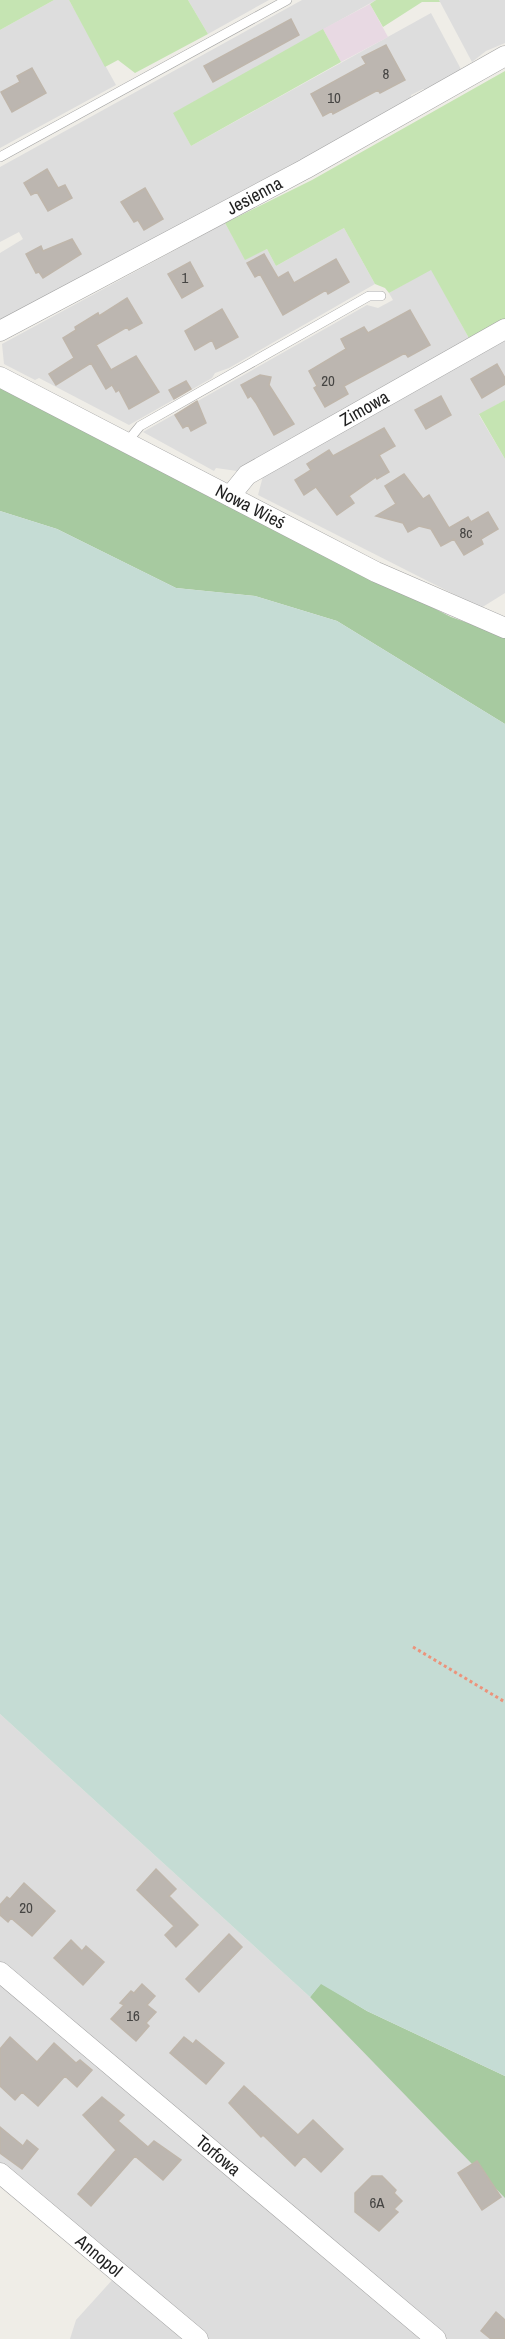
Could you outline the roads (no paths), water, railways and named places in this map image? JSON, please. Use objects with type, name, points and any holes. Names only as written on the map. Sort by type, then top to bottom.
[{"type":"street","name":"Jesienna","points":[[0,331],[305,169],[505,56]]},
{"type":"street","name":"Zimowa","points":[[230,496],[247,475],[505,329]]},
{"type":"street","name":"Nowa Wieś","points":[[0,377],[376,572],[505,628]]},
{"type":"street","name":"Torfowa","points":[[0,1972],[436,2339]]},
{"type":"street","name":"Annopol","points":[[0,2173],[198,2339]]},
{"type":"lane","points":[[0,157],[287,0]]},
{"type":"lane","points":[[126,443],[134,431],[150,421],[369,296],[381,296]]}]
